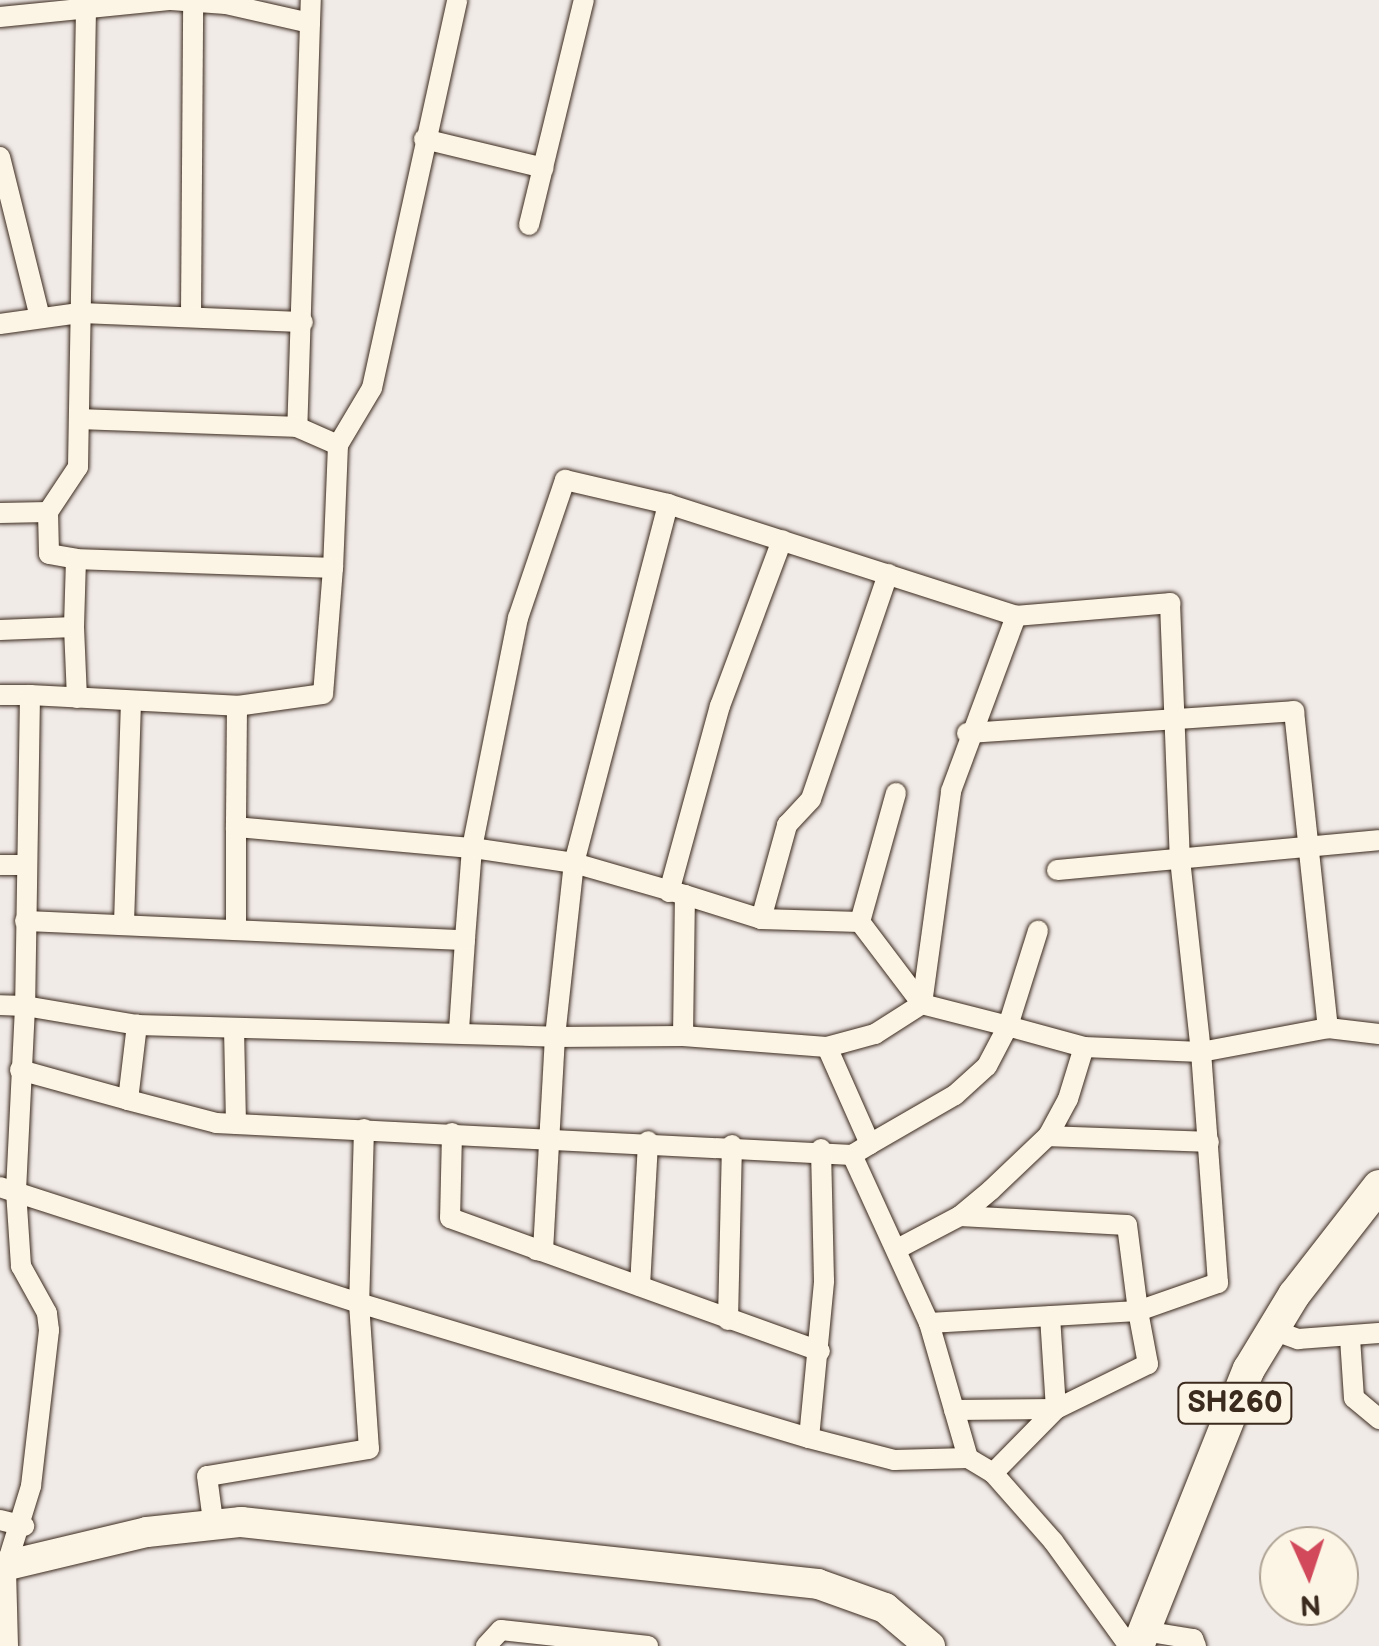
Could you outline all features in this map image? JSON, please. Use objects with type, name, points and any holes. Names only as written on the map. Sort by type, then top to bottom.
[{"type":"main road","name":"SH260","points":[[1137,1641],[1249,1369],[1272,1330],[1379,1186]]},
{"type":"main road","points":[[3,1567],[213,1521],[818,1584],[885,1608],[930,1646]]},
{"type":"street","points":[[296,427],[303,322],[311,0]]},
{"type":"street","points":[[0,695],[237,706],[323,694],[338,445],[372,388],[457,0]]},
{"type":"street","points":[[529,225],[584,0]]},
{"type":"street","points":[[0,17],[193,2],[310,24]]},
{"type":"street","points":[[191,314],[193,2]]},
{"type":"street","points":[[86,9],[78,467],[48,512],[50,554],[76,559],[333,568]]},
{"type":"street","points":[[424,139],[544,168]]},
{"type":"street","points":[[0,157],[7,207],[40,318]]},
{"type":"street","points":[[0,324],[78,313],[191,314],[303,322]]},
{"type":"street","points":[[80,420],[296,427],[338,445]]},
{"type":"street","points":[[459,1031],[472,848],[518,618],[564,480],[668,504],[1016,616],[1170,603],[1180,859],[1210,1142],[1218,1283],[1138,1311],[929,1322]]},
{"type":"street","points":[[536,1250],[544,1251],[555,1037],[574,862],[668,504]]},
{"type":"street","points":[[0,512],[48,512]]},
{"type":"street","points":[[683,1036],[677,893],[720,706],[782,540]]},
{"type":"street","points":[[76,559],[77,698]]},
{"type":"street","points":[[761,919],[787,825],[811,799],[888,574]]},
{"type":"street","points":[[922,1004],[942,838],[968,733],[1016,616]]},
{"type":"street","points":[[0,630],[74,627]]},
{"type":"street","points":[[8,1646],[3,1567],[24,1526],[48,1330],[41,1298],[20,1266],[8,1189],[25,1006],[30,696]]},
{"type":"street","points":[[124,924],[131,701]]},
{"type":"street","points":[[236,929],[237,706]]},
{"type":"street","points":[[968,733],[1294,711],[1304,844],[1328,1028]]},
{"type":"street","points":[[860,922],[896,793]]},
{"type":"street","points":[[236,827],[472,848],[574,862],[761,919],[860,922]]},
{"type":"street","points":[[1057,870],[1379,840]]},
{"type":"street","points":[[0,865],[26,866]]},
{"type":"street","points":[[25,922],[465,940]]},
{"type":"street","points":[[860,922],[922,1004],[1084,1047],[1201,1052],[1328,1028],[1379,1034]]},
{"type":"street","points":[[20,1070],[236,1124],[550,1135],[852,1155],[955,1095],[987,1066],[1008,1026],[1038,931]]},
{"type":"street","points":[[0,1004],[138,1025],[459,1031],[555,1037],[683,1036],[827,1047],[874,1034],[922,1004]]},
{"type":"street","points":[[128,1100],[138,1025]]},
{"type":"street","points":[[234,1028],[236,1124]]},
{"type":"street","points":[[827,1047],[870,1144]]},
{"type":"street","points":[[899,1248],[960,1216],[1048,1136],[1084,1047]]},
{"type":"street","points":[[213,1521],[207,1476],[369,1449],[359,1303],[364,1129]]},
{"type":"street","points":[[452,1133],[450,1218],[820,1351]]},
{"type":"street","points":[[1048,1136],[1210,1142]]},
{"type":"street","points":[[640,1286],[648,1141]]},
{"type":"street","points":[[728,1320],[732,1145]]},
{"type":"street","points":[[809,1438],[820,1351],[821,1150]]},
{"type":"street","points":[[852,1155],[899,1248],[929,1322],[968,1458]]},
{"type":"street","points":[[8,1189],[359,1303],[809,1438],[894,1460],[968,1458],[993,1473],[1137,1641],[1193,1639],[1196,1646]]},
{"type":"street","points":[[960,1216],[1127,1225],[1148,1364],[1056,1409],[993,1473]]},
{"type":"street","points":[[1050,1316],[1056,1409]]},
{"type":"street","points":[[1272,1330],[1298,1339],[1379,1333]]},
{"type":"street","points":[[1350,1338],[1354,1398],[1379,1419]]},
{"type":"street","points":[[954,1410],[1056,1409]]},
{"type":"street","points":[[0,1520],[24,1526]]},
{"type":"street","points":[[486,1646],[501,1630],[648,1646]]}]
